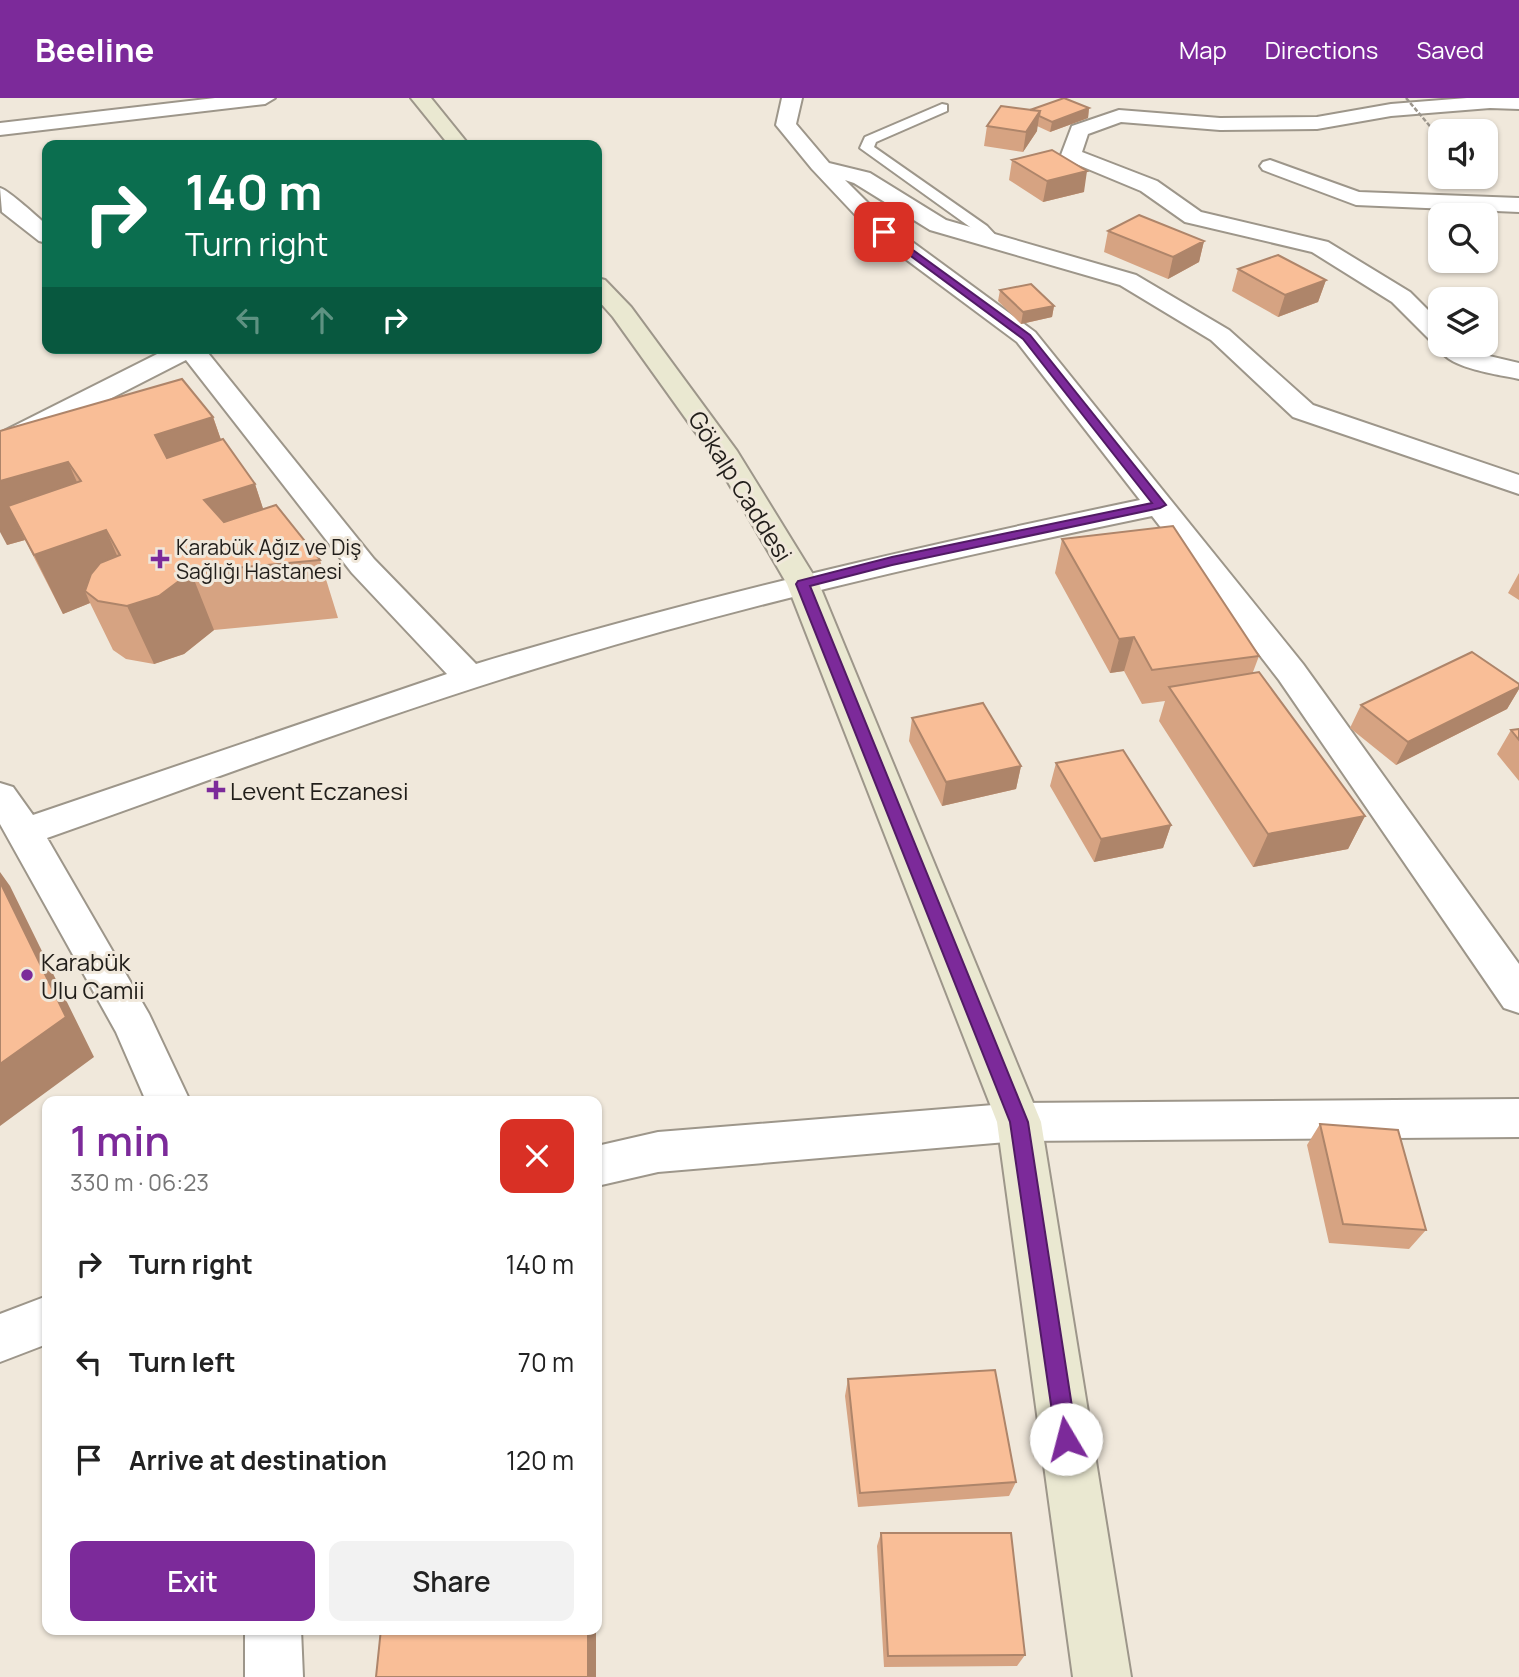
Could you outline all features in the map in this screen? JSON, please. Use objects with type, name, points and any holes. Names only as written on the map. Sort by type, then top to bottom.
[{"type":"street","points":[[0,129],[265,98]]},
{"type":"street","points":[[421,98],[455,140]]},
{"type":"street","points":[[792,98],[786,125],[819,165],[884,232],[1026,337],[1291,672],[1519,996]]},
{"type":"street","points":[[1428,324],[1401,297],[1320,247],[1192,217],[1149,186],[1071,155],[1079,130],[1119,116],[1220,124],[1317,123],[1391,110],[1519,103]]},
{"type":"street","points":[[819,165],[862,178],[938,225],[1128,280],[1220,335],[1303,411],[1519,485]]},
{"type":"street","points":[[1270,166],[1356,198],[1519,205]]},
{"type":"street","points":[[0,195],[10,207],[42,232]]},
{"type":"street","name":"Gökalp Caddesi","points":[[602,290],[622,312],[727,457],[803,584],[1019,1122],[1102,1677]]},
{"type":"street","points":[[0,444],[178,354]]},
{"type":"street","points":[[195,354],[363,566],[470,678]]},
{"type":"street","points":[[1462,357],[1519,371]]},
{"type":"street","points":[[25,832],[470,678],[892,561],[1160,505]]},
{"type":"street","points":[[0,796],[25,832],[134,1026],[166,1096]]},
{"type":"street","points":[[602,1165],[657,1153],[1019,1122],[1519,1118]]},
{"type":"street","points":[[0,1338],[42,1322]]},
{"type":"street","points":[[273,1635],[274,1677]]},
{"type":"lane","points":[[942,108],[870,140],[867,148],[982,229],[993,241]]},
{"type":"path","points":[[1406,98],[1428,124]]},
{"type":"building","points":[[1064,98],[1089,108],[1052,122],[1039,116],[1040,111],[1030,110]]},
{"type":"building","points":[[1001,106],[1040,111],[1026,132],[987,126]]},
{"type":"building","points":[[1052,150],[1087,171],[1047,181],[1012,160]]},
{"type":"building","points":[[1139,215],[1204,241],[1173,257],[1108,231]]},
{"type":"building","points":[[1278,255],[1326,280],[1285,295],[1238,269]]},
{"type":"building","points":[[1031,284],[1054,306],[1023,312],[1000,290]]},
{"type":"building","points":[[182,379],[213,417],[155,435],[167,458],[223,439],[255,484],[204,500],[224,522],[276,505],[320,560],[191,572],[159,596],[127,606],[98,601],[85,591],[91,574],[100,563],[120,555],[106,530],[34,555],[8,506],[81,481],[68,462],[0,481],[0,431]]},
{"type":"building","points":[[1173,526],[1259,656],[1152,670],[1134,637],[1119,639],[1062,539]]},
{"type":"building","points":[[1472,652],[1519,684],[1519,687],[1408,742],[1361,705]]},
{"type":"building","points":[[1259,672],[1365,816],[1268,834],[1169,687]]},
{"type":"building","points":[[983,703],[1021,766],[946,782],[912,718]]},
{"type":"building","points":[[1519,729],[1519,740],[1511,730]]},
{"type":"building","points":[[1123,750],[1171,825],[1101,839],[1056,763]]},
{"type":"building","points":[[0,882],[66,1017],[0,1064]]},
{"type":"building","points":[[1320,1124],[1398,1130],[1426,1230],[1343,1224]]},
{"type":"building","points":[[995,1370],[1016,1482],[860,1493],[848,1379]]},
{"type":"building","points":[[881,1533],[1011,1533],[1025,1655],[888,1656]]},
{"type":"building","points":[[380,1635],[588,1635],[588,1677],[376,1677]]},
{"type":"place","name":"Karabük Ağız ve Diş Sağlığı Hastanesi","points":[[160,559]]},
{"type":"place","name":"Levent Eczanesi","points":[[216,790]]},
{"type":"place","name":"Karabük Ulu Camii","points":[[27,975]]},
{"type":"route","points":[[884,232],[1026,337],[1160,505],[892,561],[803,584],[1019,1122],[1066,1439]]}]
